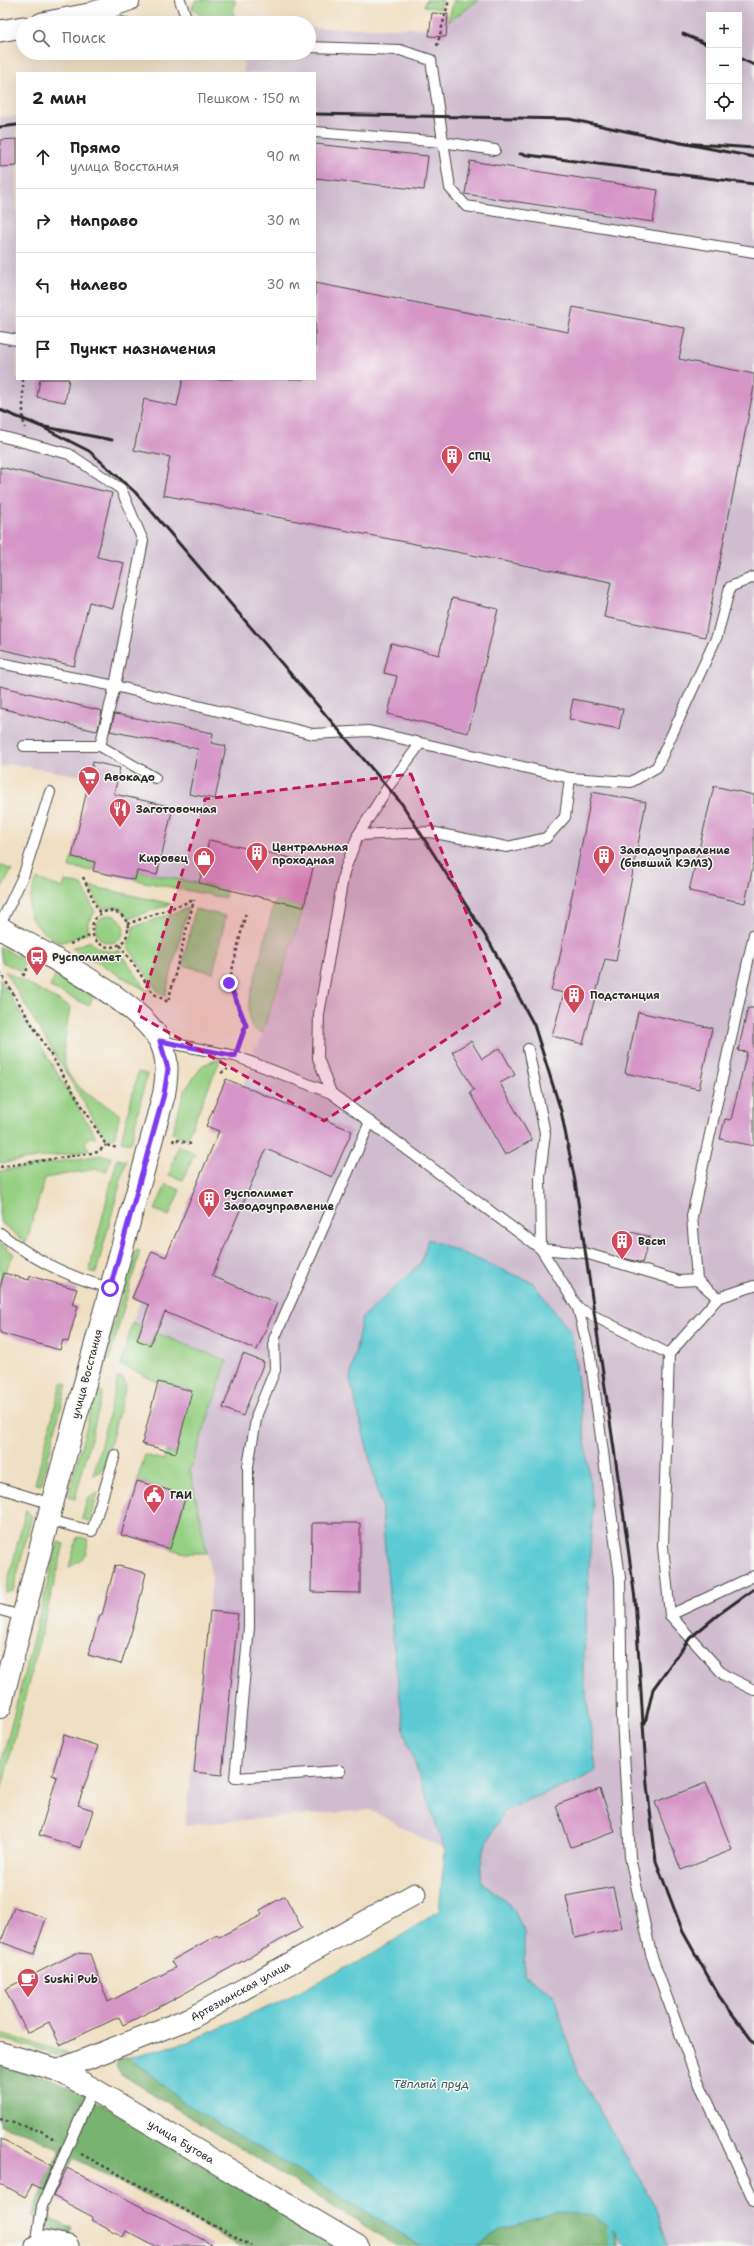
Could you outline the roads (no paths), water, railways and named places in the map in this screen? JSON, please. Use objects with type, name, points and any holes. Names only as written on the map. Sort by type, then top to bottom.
[{"type":"street","points":[[79,16],[89,14],[129,0]]},
{"type":"street","points":[[0,31],[16,28]]},
{"type":"street","points":[[0,928],[116,996],[142,1020],[160,1041]]},
{"type":"street","name":"улица Восстания","points":[[0,1707],[22,1616],[164,1094],[168,1069],[160,1041]]},
{"type":"street","name":"Артезианская улица","points":[[58,2070],[192,2017],[415,1894]]},
{"type":"street","name":"улица Бутова","points":[[0,2053],[58,2070],[93,2089],[357,2246]]},
{"type":"street","points":[[36,2246],[44,2241],[68,2246]]},
{"type":"lane","points":[[180,0],[186,16]]},
{"type":"lane","points":[[89,14],[97,16]]},
{"type":"lane","points":[[316,48],[400,50],[431,60],[450,188],[466,206],[754,252]]},
{"type":"lane","points":[[316,132],[443,142],[495,150]]},
{"type":"lane","points":[[0,337],[16,340]]},
{"type":"lane","points":[[0,436],[69,454],[121,490],[143,540],[115,686],[100,746]]},
{"type":"lane","points":[[0,663],[115,686],[313,734],[369,731],[570,778],[631,782],[657,767],[718,636],[730,587],[754,577]]},
{"type":"lane","points":[[331,1093],[318,1058],[319,1014],[344,872],[358,834],[388,787],[420,744]]},
{"type":"lane","points":[[24,746],[100,746],[155,778]]},
{"type":"lane","points":[[358,834],[430,832],[507,847],[546,838],[565,817],[570,778]]},
{"type":"lane","points":[[0,924],[24,874],[50,792]]},
{"type":"lane","points":[[697,1280],[692,1216],[754,934]]},
{"type":"lane","points":[[160,1041],[235,1056],[331,1093],[541,1249],[578,1308],[590,1356],[620,1578],[622,1719],[630,1857],[651,1954],[694,2072],[754,2201]]},
{"type":"lane","points":[[528,1049],[545,1132],[540,1177],[541,1249]]},
{"type":"lane","points":[[340,1771],[234,1778],[249,1626],[248,1466],[257,1414],[275,1370],[274,1339],[370,1122]]},
{"type":"lane","points":[[0,1233],[20,1249],[80,1279],[110,1288]]},
{"type":"lane","points":[[541,1249],[585,1253],[679,1281],[697,1280],[718,1298]]},
{"type":"lane","points":[[754,1286],[718,1298],[669,1354],[663,1546],[670,1615],[724,1675],[754,1690]]},
{"type":"lane","points":[[578,1308],[669,1354]]},
{"type":"lane","points":[[0,1488],[92,1531],[115,1456]]},
{"type":"lane","points":[[670,1615],[754,1576]]},
{"type":"lane","points":[[0,1610],[22,1616]]},
{"type":"lane","points":[[36,2246],[42,2206],[93,2089]]},
{"type":"water","name":"Тёплый пруд","points":[[428,1239],[532,1282],[572,1334],[593,1505],[583,1669],[596,1770],[576,1782],[532,1798],[503,1812],[483,1851],[480,1880],[513,1908],[524,1932],[524,1975],[554,1995],[576,2070],[655,2206],[668,2246],[624,2246],[615,2232],[594,2216],[554,2212],[500,2230],[477,2246],[422,2246],[184,2103],[130,2057],[188,2042],[273,2005],[375,1953],[439,1911],[445,1850],[404,1732],[394,1649],[381,1504],[350,1379],[362,1318],[421,1263]]},
{"type":"waterway","points":[[610,2221],[609,2234],[612,2246]]},
{"type":"railway","points":[[683,34],[706,44]]},
{"type":"railway","points":[[742,59],[754,65]]},
{"type":"railway","points":[[316,114],[569,119],[681,143]]},
{"type":"railway","points":[[0,127],[16,125]]},
{"type":"railway","points":[[754,148],[681,143],[754,157]]},
{"type":"railway","points":[[520,154],[754,184]]},
{"type":"railway","points":[[0,410],[40,426],[112,440]]},
{"type":"railway","points":[[32,422],[89,451],[135,492],[402,804],[490,943],[534,1025],[561,1111],[575,1181],[635,1599],[647,1785],[656,1861],[683,1932],[719,1996],[754,2043]]},
{"type":"railway","points":[[645,1723],[653,1689],[690,1638],[719,1614],[754,1589]]},
{"type":"place","name":"СПЦ","points":[[452,476]]},
{"type":"place","name":"Авокадо","points":[[89,796]]},
{"type":"place","name":"Заготовочная","points":[[120,828]]},
{"type":"place","name":"Центральная проходная","points":[[257,872]]},
{"type":"place","name":"Заводоуправление (бывший КЭМЗ)","points":[[604,876]]},
{"type":"place","name":"Кировец","points":[[204,878]]},
{"type":"place","name":"Русполимет","points":[[37,976]]},
{"type":"place","name":"Подстанция","points":[[574,1014]]},
{"type":"place","name":"Русполимет Заводоуправление","points":[[209,1218]]},
{"type":"place","name":"Весы","points":[[622,1260]]},
{"type":"place","name":"ГАИ","points":[[154,1514]]},
{"type":"place","name":"Sushi Pub","points":[[28,1998]]}]
